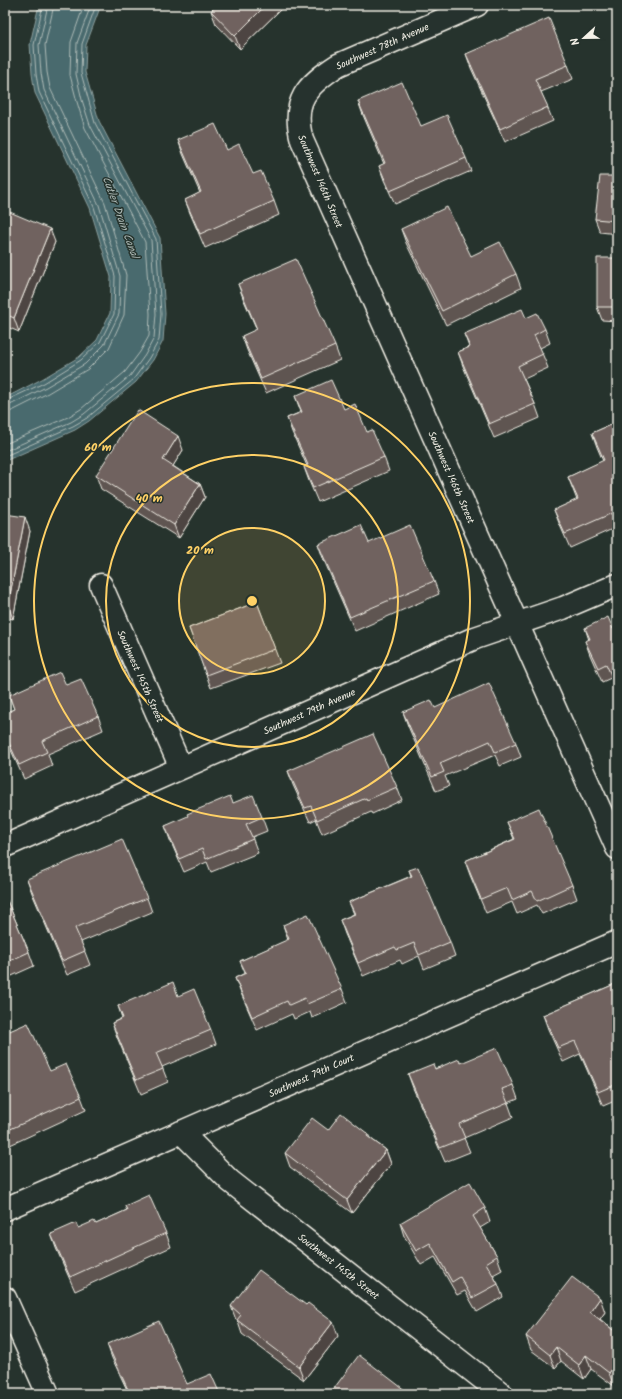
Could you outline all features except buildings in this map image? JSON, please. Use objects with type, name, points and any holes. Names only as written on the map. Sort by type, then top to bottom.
[{"type":"street","name":"Southwest 78th Avenue","points":[[301,104],[307,90],[318,79],[338,65],[477,5]]},
{"type":"street","name":"Southwest 146th Street","points":[[301,104],[298,120],[302,140],[617,848]]},
{"type":"street","name":"Southwest 145th Street","points":[[101,585],[181,768]]},
{"type":"street","name":"Southwest 79th Avenue","points":[[5,846],[475,638],[563,608],[617,585]]},
{"type":"street","name":"Southwest 79th Court","points":[[5,1209],[617,942]]},
{"type":"street","name":"Southwest 145th Street","points":[[181,1132],[230,1181],[502,1394]]},
{"type":"street","points":[[5,1298],[48,1394]]},
{"type":"water","name":"Cutler Drain Canal","points":[[39,5],[101,5],[86,45],[85,72],[99,121],[160,238],[165,314],[163,341],[153,360],[136,382],[89,421],[75,430],[5,461],[5,398],[42,379],[79,357],[97,340],[110,313],[111,277],[90,208],[35,93],[30,44]]}]
